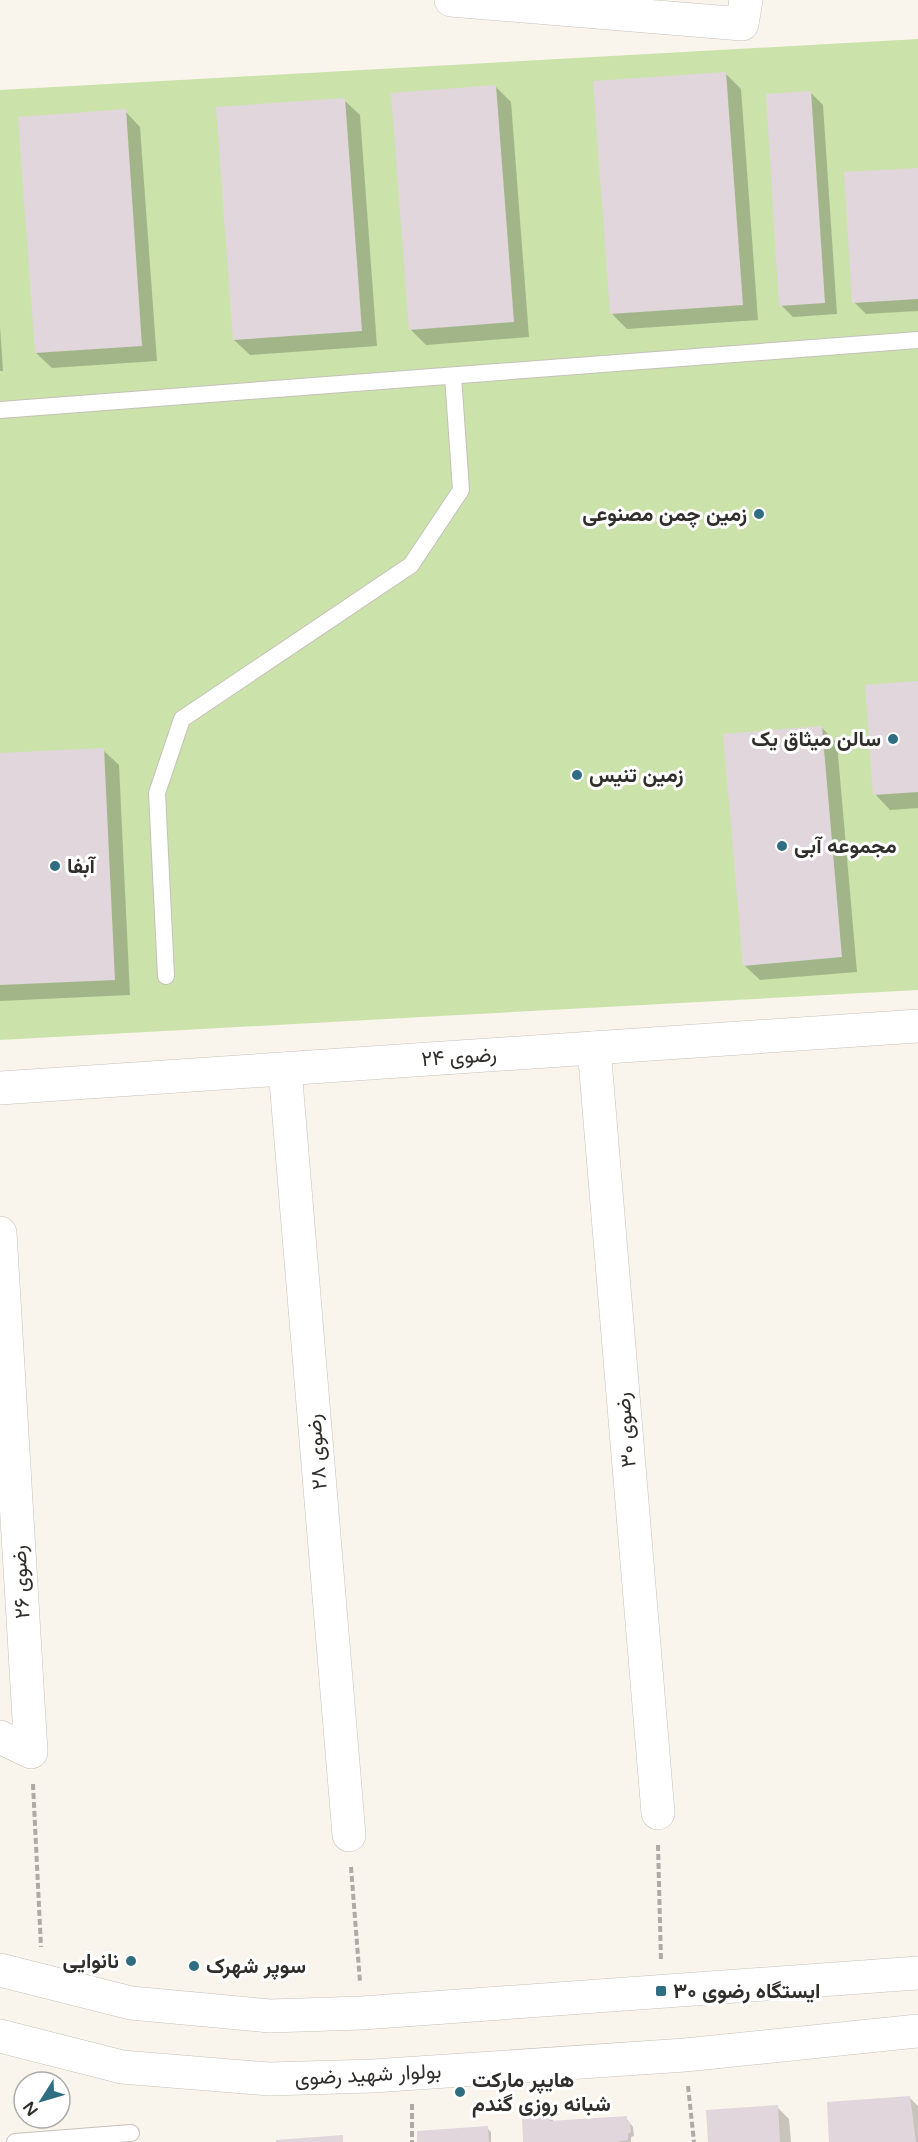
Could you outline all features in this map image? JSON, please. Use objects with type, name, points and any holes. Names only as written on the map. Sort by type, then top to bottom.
[{"type":"street","points":[[451,0],[744,12]]},
{"type":"street","name":"رضوی ۲۴","points":[[0,1088],[918,1026]]},
{"type":"street","name":"رضوی ۳۰","points":[[594,1048],[658,1813]]},
{"type":"street","name":"رضوی ۲۸","points":[[285,1069],[349,1835]]},
{"type":"street","name":"رضوی ۲۶","points":[[0,1233],[31,1752]]},
{"type":"street","points":[[0,1737],[31,1752]]},
{"type":"street","points":[[0,1970],[131,2003],[270,2016],[362,2013],[918,1973]]},
{"type":"street","name":"بولوار شهید رضوی","points":[[0,2036],[122,2067],[269,2079],[373,2076],[685,2055],[918,2031]]},
{"type":"lane","points":[[0,410],[918,340]]},
{"type":"lane","points":[[166,976],[157,793],[182,719],[411,565],[461,490],[453,376]]},
{"type":"lane","points":[[15,2142],[131,2133]]},
{"type":"path","points":[[31,1752],[43,1981]]},
{"type":"path","points":[[658,1813],[661,1991]]},
{"type":"path","points":[[349,1835],[362,2013]]},
{"type":"path","points":[[685,2055],[693,2142]]},
{"type":"green space","points":[[918,39],[918,990],[0,1040],[0,90]]},
{"type":"building","points":[[726,72],[743,305],[610,314],[593,81]]},
{"type":"building","points":[[496,85],[514,322],[409,330],[391,93]]},
{"type":"building","points":[[811,91],[825,303],[779,306],[766,94]]},
{"type":"building","points":[[345,98],[362,331],[233,340],[216,107]]},
{"type":"building","points":[[126,109],[142,346],[35,353],[18,117]]},
{"type":"building","points":[[918,168],[918,299],[852,303],[844,172]]},
{"type":"building","name":"سالن میثاق یک","points":[[918,681],[918,792],[873,795],[865,685]]},
{"type":"building","name":"مجموعه آبی","points":[[822,726],[842,957],[743,966],[723,734]]},
{"type":"building","name":"آبفا","points":[[104,748],[115,980],[0,985],[0,753]]},
{"type":"building","points":[[910,2096],[916,2142],[829,2142],[827,2102]]},
{"type":"building","points":[[778,2105],[780,2142],[708,2142],[706,2110]]},
{"type":"building","points":[[550,2115],[550,2121],[627,2116],[631,2132],[628,2134],[628,2140],[616,2142],[523,2142],[522,2117]]},
{"type":"building","points":[[488,2126],[489,2142],[417,2142],[417,2131]]},
{"type":"building","points":[[343,2135],[343,2142],[276,2142],[276,2140]]},
{"type":"place","name":"زمین چمن مصنوعی","points":[[759,514]]},
{"type":"place","name":"سالن میثاق یک","points":[[893,739]]},
{"type":"place","name":"زمین تنیس","points":[[577,775]]},
{"type":"place","name":"مجموعه آبی","points":[[782,846]]},
{"type":"place","name":"آبفا","points":[[55,866]]},
{"type":"place","name":"نانوایی","points":[[131,1961]]},
{"type":"place","name":"سوپر شهرک","points":[[194,1966]]},
{"type":"place","name":"ایستگاه رضوی ۳۰","points":[[661,1991]]},
{"type":"place","name":"هایپر مارکت شبانه روزی گندم","points":[[460,2092]]}]
